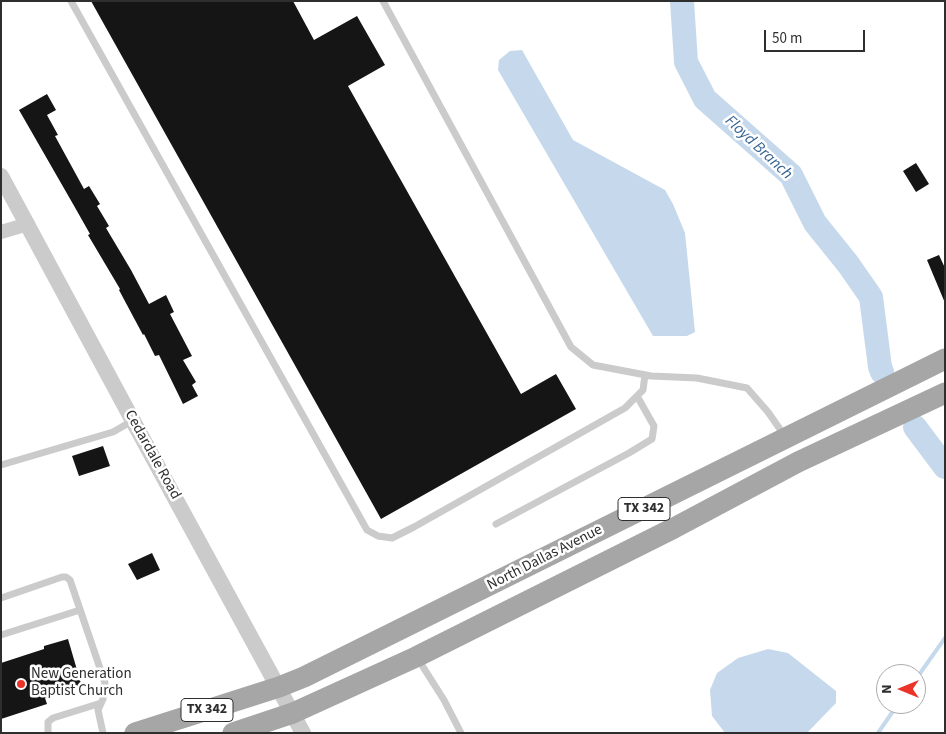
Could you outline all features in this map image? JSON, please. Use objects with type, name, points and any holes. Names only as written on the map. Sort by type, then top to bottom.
[{"type":"main road","name":"North Dallas Avenue","points":[[279,687],[371,645],[945,359]]},
{"type":"main road","name":"North Dallas Avenue","points":[[293,713],[416,657],[674,528],[798,462],[945,393]]},
{"type":"main road","points":[[786,438],[798,462]]},
{"type":"main road","name":"TX 342","points":[[135,733],[279,687]]},
{"type":"main road","name":"TX 342","points":[[234,733],[293,713]]},
{"type":"street","name":"Cedardale Road","points":[[1,176],[304,733]]},
{"type":"street","points":[[1,232],[28,224]]},
{"type":"lane","points":[[70,1],[367,530],[378,536],[392,538],[414,527],[625,408],[643,390],[645,375]]},
{"type":"lane","points":[[383,1],[572,347],[593,365],[645,375],[697,378],[747,388],[768,412],[786,438]]},
{"type":"lane","points":[[496,524],[652,440],[654,426],[637,396]]},
{"type":"lane","points":[[1,465],[113,432],[133,421]]},
{"type":"lane","points":[[1,598],[62,576],[70,580],[105,683],[98,710],[103,733]]},
{"type":"lane","points":[[1,635],[80,610]]},
{"type":"lane","points":[[416,657],[444,700],[461,733]]},
{"type":"lane","points":[[48,733],[48,722],[53,718],[101,703]]},
{"type":"water","points":[[522,50],[573,140],[665,190],[685,233],[695,332],[687,336],[653,336],[498,70],[499,60],[510,51]]},
{"type":"water","points":[[768,649],[788,653],[836,691],[836,703],[807,733],[725,733],[712,716],[710,690],[717,673],[738,658]]},
{"type":"building","points":[[91,1],[293,1],[314,40],[357,16],[385,65],[348,86],[521,394],[556,374],[576,409],[381,519]]},
{"type":"building","points":[[47,94],[56,110],[47,115],[58,135],[55,136],[84,189],[89,186],[100,204],[97,206],[109,226],[106,228],[149,304],[166,295],[174,312],[170,314],[192,356],[183,360],[196,382],[192,385],[198,396],[183,404],[159,355],[155,356],[143,335],[120,289],[88,235],[90,234],[19,110]]},
{"type":"building","points":[[916,163],[929,184],[916,192],[903,171]]},
{"type":"building","points":[[939,255],[945,268],[945,303],[927,260]]},
{"type":"building","points":[[103,446],[110,466],[79,476],[72,456]]},
{"type":"building","points":[[152,553],[160,570],[137,580],[128,564]]},
{"type":"building","points":[[68,639],[82,687],[45,698],[47,704],[1,719],[1,663],[44,649],[44,646]]},
{"type":"waterway","name":"Floyd Branch","points":[[682,1],[686,62],[705,99],[791,175],[815,223],[848,264],[871,297],[882,372]]},
{"type":"waterway","name":"Floyd Branch","points":[[915,427],[945,467]]},
{"type":"waterway","points":[[926,665],[945,638]]},
{"type":"waterway","points":[[878,733],[891,714]]},
{"type":"place","name":"New Generation Baptist Church","points":[[21,684]]}]
